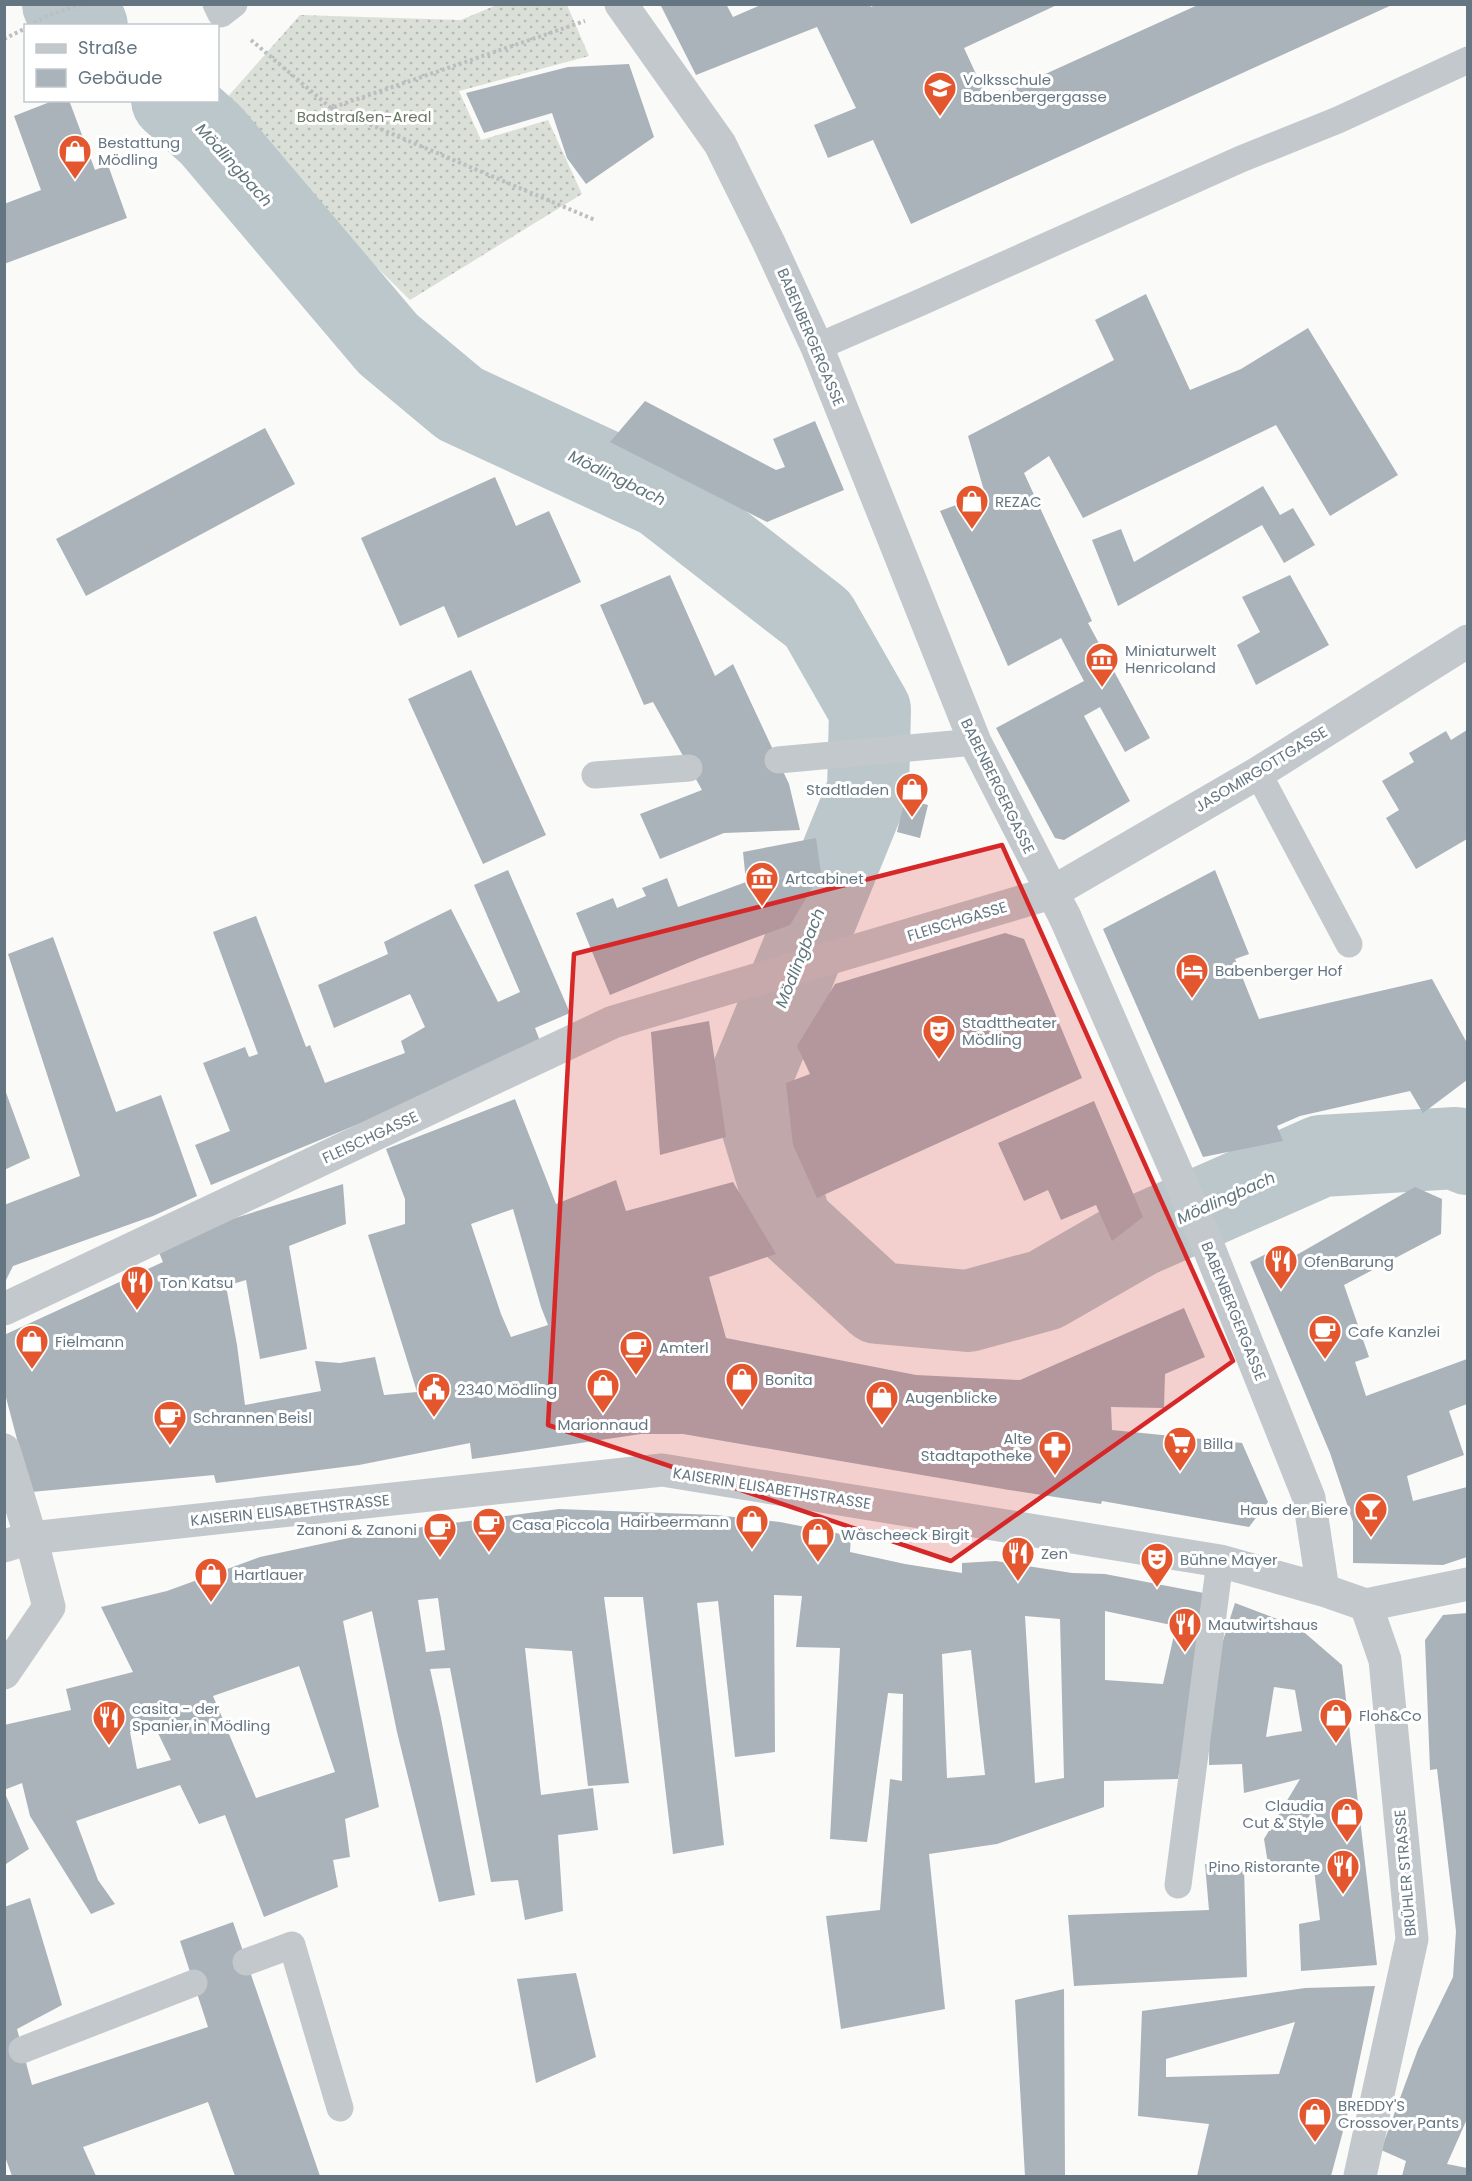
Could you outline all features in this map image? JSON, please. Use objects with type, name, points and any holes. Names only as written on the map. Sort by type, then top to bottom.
[{"type":"street","name":"BABENBERGERGASSE","points":[[622,6],[720,144],[770,243],[817,347],[975,742],[1058,905],[1202,1231],[1309,1498],[1323,1590]]},
{"type":"street","name":"JASOMIRGOTTGASSE","points":[[1058,905],[1258,773],[1467,641]]},
{"type":"street","name":"FLEISCHGASSE","points":[[4,1309],[613,1022],[863,947],[1058,905]]},
{"type":"street","points":[[4,1450],[18,1542],[49,1607],[4,1674]]},
{"type":"street","name":"KAISERIN ELISABETHSTRASSE","points":[[18,1542],[662,1470],[1220,1561],[1323,1590],[1365,1605]]},
{"type":"street","points":[[1365,1605],[1467,1584]]},
{"type":"street","name":"BRÜHLER STRASSE","points":[[1360,2176],[1412,1939],[1385,1660],[1365,1605]]},
{"type":"lane","points":[[817,347],[1220,168],[1338,120],[1467,60]]},
{"type":"lane","points":[[778,760],[975,742]]},
{"type":"lane","points":[[595,776],[689,768]]},
{"type":"lane","points":[[1258,773],[1349,944]]},
{"type":"lane","points":[[1178,1885],[1220,1561]]},
{"type":"lane","points":[[246,1962],[292,1945],[340,2109]]},
{"type":"lane","points":[[22,2049],[194,1983]]},
{"type":"path","points":[[32,24],[49,15],[83,4]]},
{"type":"path","points":[[331,108],[622,6]]},
{"type":"path","points":[[224,8],[331,108],[595,220]]},
{"type":"path","points":[[4,39],[24,29]]},
{"type":"highlighted area","points":[[1002,845],[1233,1361],[951,1561],[548,1425],[574,954]]},
{"type":"green space","name":"Badstraßen-Areal","points":[[499,4],[567,5],[589,56],[459,91],[481,140],[548,120],[582,194],[410,300],[217,109],[300,15],[461,20]]},
{"type":"building","points":[[660,4],[726,4],[733,17],[763,4],[870,4],[871,7],[877,4],[1059,4],[964,48],[988,100],[1200,4],[1394,4],[911,224],[873,140],[828,158],[814,125],[856,108],[817,27],[696,75]]},
{"type":"building","points":[[629,64],[654,137],[586,184],[567,158],[552,113],[484,133],[466,93],[568,67]]},
{"type":"building","name":"Bestattung Mödling","points":[[50,102],[70,102],[95,170],[108,165],[127,218],[4,264],[4,204],[41,190],[14,116]]},
{"type":"building","points":[[1146,294],[1190,390],[1241,369],[1308,328],[1398,475],[1330,516],[1276,425],[1083,518],[1049,456],[1024,473],[1092,621],[1088,623],[1150,738],[1125,752],[1100,707],[1084,716],[1130,801],[1064,840],[1055,838],[996,728],[1084,681],[1061,638],[1008,666],[940,511],[985,494],[968,436],[1114,360],[1095,320]]},
{"type":"building","points":[[645,401],[776,470],[785,467],[773,439],[815,421],[844,490],[767,522],[610,442]]},
{"type":"building","points":[[265,428],[295,484],[86,596],[56,539]]},
{"type":"building","points":[[495,477],[516,526],[549,511],[581,582],[458,638],[444,606],[400,626],[361,538]]},
{"type":"building","points":[[1263,486],[1280,515],[1293,508],[1315,545],[1284,563],[1262,525],[1118,606],[1092,540],[1121,529],[1134,562]]},
{"type":"building","points":[[670,575],[715,676],[733,664],[789,784],[800,830],[724,833],[660,859],[640,814],[702,790],[653,702],[644,705],[600,605]]},
{"type":"building","points":[[1290,575],[1329,645],[1256,685],[1237,645],[1260,632],[1242,597]]},
{"type":"building","points":[[471,670],[546,835],[483,864],[408,699]]},
{"type":"building","points":[[1467,730],[1467,839],[1416,869],[1386,818],[1399,810],[1382,781],[1414,762],[1409,753],[1446,731],[1451,740]]},
{"type":"building","points":[[921,774],[925,790],[918,792],[913,776]]},
{"type":"building","name":"Stadtladen","points":[[905,799],[928,805],[920,838],[897,832]]},
{"type":"building","points":[[816,838],[821,873],[790,925],[700,958],[610,995],[576,913],[613,898],[617,908],[646,896],[642,888],[667,878],[678,907],[746,882],[743,852]]},
{"type":"building","points":[[508,870],[570,1013],[535,1028],[540,1041],[378,1116],[211,1185],[195,1145],[230,1131],[203,1063],[245,1047],[249,1057],[258,1054],[213,932],[256,916],[306,1047],[310,1045],[325,1083],[405,1053],[401,1041],[425,1027],[410,994],[334,1028],[318,985],[388,954],[384,942],[451,909],[498,1002],[520,992],[474,885]]},
{"type":"building","name":"Babenberger Hof","points":[[1215,870],[1249,954],[1235,959],[1259,1019],[1432,979],[1467,1043],[1467,1080],[1423,1113],[1410,1091],[1300,1116],[1277,1126],[1283,1141],[1203,1157],[1103,929]]},
{"type":"building","name":"Stadttheater Mödling","points":[[1005,933],[1024,939],[1082,1078],[817,1198],[793,1145],[786,1083],[810,1074],[797,1046],[835,984]]},
{"type":"building","points":[[53,937],[116,1112],[161,1095],[197,1196],[153,1216],[13,1266],[4,1284],[4,1205],[80,1176],[8,954]]},
{"type":"building","points":[[709,1021],[726,1137],[660,1155],[651,1032]]},
{"type":"building","points":[[4,1087],[30,1158],[4,1170]]},
{"type":"building","points":[[515,1099],[556,1204],[616,1180],[626,1211],[733,1182],[776,1254],[709,1277],[726,1338],[916,1375],[1020,1380],[1184,1308],[1205,1357],[1165,1374],[1164,1408],[1111,1407],[1112,1430],[1242,1443],[1268,1502],[1249,1527],[1102,1501],[1101,1504],[1009,1490],[683,1434],[641,1434],[472,1459],[470,1443],[359,1465],[216,1483],[214,1475],[31,1492],[4,1390],[4,1335],[163,1262],[158,1250],[232,1219],[343,1184],[346,1224],[289,1246],[307,1349],[260,1359],[246,1280],[226,1286],[245,1405],[321,1391],[315,1361],[340,1363],[375,1357],[384,1395],[417,1392],[368,1235],[405,1224],[405,1199],[386,1149]],"holes":[[[513,1209],[548,1325],[511,1337],[471,1224]]]},
{"type":"building","points":[[1094,1101],[1143,1217],[1112,1241],[1096,1205],[1061,1220],[1048,1190],[1024,1201],[998,1143]]},
{"type":"building","points":[[1415,1187],[1442,1199],[1441,1234],[1344,1285],[1369,1357],[1355,1362],[1366,1396],[1467,1359],[1467,1404],[1449,1411],[1464,1455],[1407,1476],[1413,1501],[1467,1487],[1467,1557],[1443,1565],[1353,1563],[1353,1522],[1330,1453],[1250,1262],[1284,1245],[1293,1257]]},
{"type":"building","points":[[559,1509],[716,1515],[780,1522],[851,1536],[850,1552],[905,1564],[962,1573],[962,1563],[996,1561],[1072,1573],[1105,1574],[1209,1594],[1178,1779],[1104,1781],[1104,1807],[997,1844],[929,1854],[945,2009],[841,2029],[826,1916],[880,1910],[890,1779],[902,1781],[903,1694],[888,1693],[867,1842],[830,1839],[840,1648],[796,1647],[802,1596],[774,1595],[775,1752],[735,1757],[718,1601],[697,1603],[724,1845],[673,1854],[643,1597],[604,1597],[629,1783],[588,1786],[572,1651],[525,1648],[541,1795],[593,1788],[598,1830],[558,1835],[563,1911],[525,1920],[518,1880],[491,1882],[450,1668],[430,1669],[475,1895],[439,1902],[397,1732],[372,1611],[343,1621],[379,1807],[345,1819],[350,1857],[333,1860],[338,1887],[264,1917],[225,1815],[199,1824],[180,1785],[76,1821],[98,1880],[115,1904],[91,1914],[30,1816],[22,1783],[4,1790],[4,1725],[71,1710],[66,1689],[133,1672],[101,1607],[167,1591],[260,1557],[363,1535]],"holes":[[[438,1598],[445,1650],[426,1652],[418,1600]],[[1105,1611],[1176,1626],[1163,1684],[1105,1680]],[[1025,1616],[1060,1619],[1064,1778],[1035,1783]],[[971,1650],[985,1775],[947,1778],[942,1654]],[[299,1666],[335,1772],[256,1798],[213,1696]],[[156,1729],[171,1760],[137,1769],[130,1732]]]},
{"type":"building","points":[[1235,1603],[1298,1627],[1342,1665],[1377,1965],[1301,1971],[1299,1924],[1320,1920],[1314,1869],[1269,1870],[1264,1839],[1300,1779],[1244,1793],[1242,1764],[1209,1765],[1210,1681]],"holes":[[[1274,1687],[1295,1690],[1302,1731],[1266,1737]]]},
{"type":"building","points":[[1467,1613],[1467,2119],[1447,2164],[1467,2168],[1467,2176],[1402,2176],[1406,2161],[1381,2150],[1418,2049],[1453,1977],[1456,1931],[1437,1769],[1430,1770],[1425,1640],[1443,1615]]},
{"type":"building","points":[[4,1791],[29,1849],[6,1864],[4,1860]]},
{"type":"building","points":[[1205,1864],[1244,1867],[1247,1977],[1074,1986],[1068,1915],[1209,1910]]},
{"type":"building","points":[[30,1898],[62,2005],[17,2029],[32,2085],[208,2027],[180,1941],[233,1922],[320,2176],[235,2176],[208,2102],[83,2147],[96,2176],[12,2176],[4,2154],[4,1907]]},
{"type":"building","points":[[576,1973],[596,2057],[536,2083],[517,1979]]},
{"type":"building","points":[[1375,1986],[1350,2105],[1331,2176],[1197,2176],[1209,2124],[1138,2116],[1142,2011],[1305,1988]],"holes":[[[1295,2022],[1279,2074],[1166,2077],[1166,2059]]]},
{"type":"building","points":[[1064,1989],[1065,2176],[1025,2176],[1015,2000]]},
{"type":"waterway","name":"Mödlingbach","points":[[63,4],[85,24]]},
{"type":"waterway","name":"Mödlingbach","points":[[174,102],[211,135],[388,344],[460,404],[661,497],[818,619],[870,710],[868,790],[749,1083],[791,1223],[878,1303],[968,1311],[1045,1290],[1139,1236],[1321,1156],[1456,1148],[1468,1154]]},
{"type":"place","name":"Volksschule Babenbergergasse","points":[[940,117]]},
{"type":"place","name":"Bestattung Mödling","points":[[75,180]]},
{"type":"place","name":"REZAC","points":[[972,530]]},
{"type":"place","name":"Miniaturwelt Henricoland","points":[[1102,688]]},
{"type":"place","name":"Stadtladen","points":[[912,818]]},
{"type":"place","name":"Artcabinet","points":[[762,907]]},
{"type":"place","name":"Babenberger Hof","points":[[1192,999]]},
{"type":"place","name":"Stadttheater Mödling","points":[[939,1060]]},
{"type":"place","name":"OfenBarung","points":[[1281,1290]]},
{"type":"place","name":"Ton Katsu","points":[[137,1311]]},
{"type":"place","name":"Cafe Kanzlei","points":[[1325,1360]]},
{"type":"place","name":"Fielmann","points":[[32,1370]]},
{"type":"place","name":"Amterl","points":[[636,1376]]},
{"type":"place","name":"Bonita","points":[[742,1408]]},
{"type":"place","name":"Marionnaud","points":[[603,1414]]},
{"type":"place","name":"2340 Mödling","points":[[434,1418]]},
{"type":"place","name":"Augenblicke","points":[[882,1426]]},
{"type":"place","name":"Schrannen Beisl","points":[[170,1446]]},
{"type":"place","name":"Billa","points":[[1180,1472]]},
{"type":"place","name":"Alte Stadtapotheke","points":[[1055,1476]]},
{"type":"place","name":"Haus der Biere","points":[[1371,1538]]},
{"type":"place","name":"Hairbeermann","points":[[752,1550]]},
{"type":"place","name":"Casa Piccola","points":[[489,1553]]},
{"type":"place","name":"Zanoni & Zanoni","points":[[440,1558]]},
{"type":"place","name":"Wäscheeck Birgit","points":[[818,1563]]},
{"type":"place","name":"Zen","points":[[1018,1582]]},
{"type":"place","name":"Bühne Mayer","points":[[1157,1588]]},
{"type":"place","name":"Hartlauer","points":[[211,1603]]},
{"type":"place","name":"Mautwirtshaus","points":[[1185,1653]]},
{"type":"place","name":"Floh&Co","points":[[1336,1744]]},
{"type":"place","name":"casita - der Spanier in Mödling","points":[[109,1746]]},
{"type":"place","name":"Claudia Cut & Style","points":[[1347,1843]]},
{"type":"place","name":"Pino Ristorante","points":[[1343,1895]]},
{"type":"place","name":"BREDDY'S Crossover Pants","points":[[1315,2143]]}]
